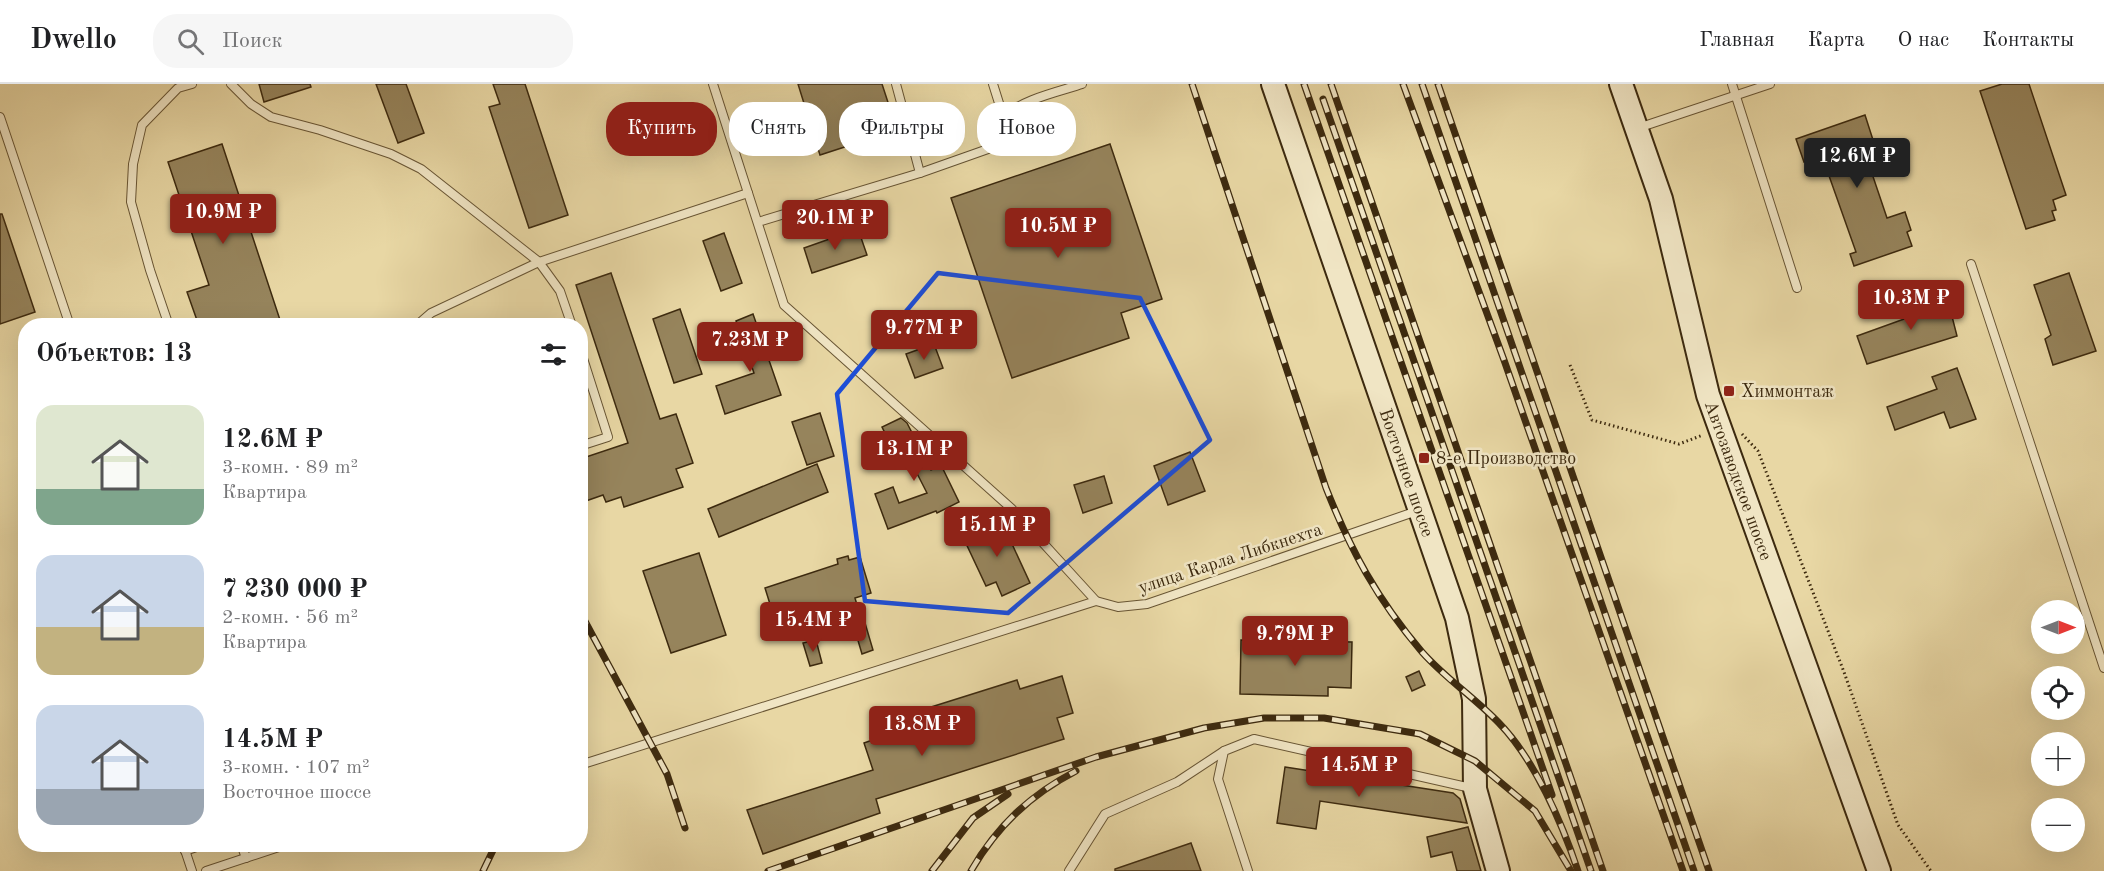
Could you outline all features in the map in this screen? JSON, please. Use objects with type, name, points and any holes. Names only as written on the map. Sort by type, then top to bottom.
[{"type":"main road","name":"Восточное шоссе","points":[[1273,84],[1420,510],[1466,652],[1474,699],[1475,789],[1498,871]]},
{"type":"main road","name":"Автозаводское шоссе","points":[[1621,84],[1661,199],[1708,395],[1879,871]]},
{"type":"lane","points":[[167,318],[150,270],[131,202],[133,164],[142,125],[178,88],[192,84]]},
{"type":"lane","points":[[231,84],[251,104],[272,117],[320,130],[391,154],[421,169],[539,262],[560,291],[569,318]]},
{"type":"lane","points":[[588,762],[1096,601],[1012,509],[784,305],[713,84]]},
{"type":"lane","points":[[896,84],[920,173]]},
{"type":"lane","points":[[993,84],[999,102]]},
{"type":"lane","points":[[1030,102],[1082,84]]},
{"type":"lane","points":[[1732,84],[1797,288]]},
{"type":"lane","points":[[1637,129],[1770,84]]},
{"type":"lane","points":[[0,117],[67,318]]},
{"type":"lane","points":[[758,222],[920,173],[977,153]]},
{"type":"lane","points":[[425,318],[431,313],[539,262],[748,192]]},
{"type":"lane","points":[[1971,264],[2104,668]]},
{"type":"lane","points":[[588,374],[608,437],[588,443]]},
{"type":"lane","name":"улица Карла Либкнехта","points":[[1096,601],[1118,607],[1147,604],[1420,510]]},
{"type":"lane","points":[[1070,871],[1104,814],[1177,782],[1224,751],[1254,739],[1475,789]]},
{"type":"lane","points":[[1224,751],[1218,779],[1248,871]]},
{"type":"lane","points":[[185,852],[192,871]]},
{"type":"lane","points":[[244,852],[246,858]]},
{"type":"lane","points":[[206,871],[264,852]]},
{"type":"highlighted area","points":[[938,273],[1140,298],[1210,440],[1008,613],[865,601],[837,394]]},
{"type":"building","points":[[259,84],[310,84],[311,87],[264,102]]},
{"type":"building","points":[[376,84],[406,84],[424,133],[398,143]]},
{"type":"building","points":[[493,84],[525,84],[568,215],[529,228],[489,107],[500,104]]},
{"type":"building","points":[[798,84],[882,84],[888,102],[839,102],[839,149],[827,153],[827,102],[804,102]]},
{"type":"building","points":[[2002,84],[2029,84],[2066,195],[2053,200],[2056,210],[2052,211],[2055,220],[2026,229],[1980,91]]},
{"type":"building","points":[[1865,115],[1874,143],[1863,147],[1887,218],[1905,212],[1911,230],[1907,232],[1912,246],[1854,266],[1850,254],[1856,252],[1822,156],[1804,162],[1796,139]]},
{"type":"building","points":[[222,144],[279,318],[196,318],[187,292],[209,285],[168,162]]},
{"type":"building","points":[[1110,144],[1162,299],[1121,313],[1129,338],[1012,378],[951,198]]},
{"type":"building","points":[[0,214],[2,214],[35,312],[0,324]]},
{"type":"building","points":[[858,229],[867,255],[812,273],[804,248]]},
{"type":"building","points":[[724,233],[742,283],[721,291],[703,241]]},
{"type":"building","points":[[611,273],[660,419],[676,414],[693,463],[676,469],[683,487],[624,507],[621,497],[606,502],[603,495],[588,500],[588,456],[628,443],[576,285]]},
{"type":"building","points":[[2069,273],[2096,351],[2053,365],[2045,339],[2051,335],[2034,285]]},
{"type":"building","points":[[1946,293],[1957,336],[1867,364],[1857,336],[1918,314],[1915,302]]},
{"type":"building","points":[[680,309],[702,374],[674,383],[653,319]]},
{"type":"building","points":[[753,314],[781,395],[725,414],[716,386],[754,373],[736,321]]},
{"type":"building","points":[[934,344],[943,368],[915,378],[906,354]]},
{"type":"building","points":[[1957,368],[1976,419],[1950,428],[1944,412],[1895,430],[1887,407],[1937,389],[1932,377]]},
{"type":"building","points":[[820,413],[834,456],[807,465],[792,422]]},
{"type":"building","points":[[901,418],[907,423],[931,470],[941,465],[959,502],[937,513],[936,511],[888,529],[875,494],[893,487],[899,503],[927,493],[906,452],[897,457],[882,427]]},
{"type":"building","points":[[1190,452],[1205,491],[1168,505],[1154,466]]},
{"type":"building","points":[[817,464],[828,492],[719,537],[708,509]]},
{"type":"building","points":[[1104,476],[1112,503],[1083,513],[1074,485]]},
{"type":"building","points":[[1001,520],[1030,583],[1002,596],[996,582],[986,586],[963,537]]},
{"type":"building","points":[[699,553],[726,635],[671,653],[643,571]]},
{"type":"building","points":[[848,556],[849,560],[860,557],[871,593],[855,598],[857,605],[819,617],[814,604],[774,617],[765,588],[838,564],[837,559]]},
{"type":"building","points":[[865,623],[873,650],[862,654],[854,627]]},
{"type":"building","points":[[816,640],[822,663],[810,666],[803,643]]},
{"type":"building","points":[[1241,640],[1352,642],[1351,688],[1328,687],[1328,696],[1240,694]]},
{"type":"building","points":[[1419,671],[1425,685],[1412,691],[1406,677]]},
{"type":"building","points":[[1062,676],[1073,713],[1057,718],[1064,739],[876,799],[880,813],[763,854],[747,810],[873,770],[864,743],[881,737],[877,724],[1017,680],[1020,689]]},
{"type":"building","points":[[1285,767],[1453,793],[1460,799],[1467,823],[1320,801],[1316,829],[1277,823]]},
{"type":"building","points":[[1468,827],[1481,871],[1457,871],[1452,852],[1431,857],[1427,837]]},
{"type":"building","points":[[1191,843],[1201,871],[1115,871],[1115,869]]},
{"type":"railway","points":[[1192,84],[1326,488],[1355,554],[1378,593],[1422,652],[1499,723],[1524,755],[1546,793],[1578,871]]},
{"type":"railway","points":[[1304,84],[1552,795]]},
{"type":"railway","points":[[1331,84],[1603,871]]},
{"type":"railway","points":[[1403,84],[1504,360],[1683,871]]},
{"type":"railway","points":[[1422,84],[1694,871]]},
{"type":"railway","points":[[1438,84],[1709,871]]},
{"type":"railway","points":[[1323,99],[1591,871]]},
{"type":"railway","points":[[588,627],[667,774],[685,828]]},
{"type":"railway","points":[[768,871],[1096,757],[1204,728],[1264,718],[1324,718],[1420,734],[1475,761],[1535,811],[1571,871]]},
{"type":"railway","points":[[971,871],[992,840],[1016,813],[1044,790],[1076,771]]},
{"type":"railway","points":[[932,871],[973,818],[1008,794]]},
{"type":"railway","points":[[483,871],[492,852]]},
{"type":"place","name":"Химмонтаж","points":[[1729,391]]},
{"type":"place","name":"8-е Производство","points":[[1424,458]]}]
